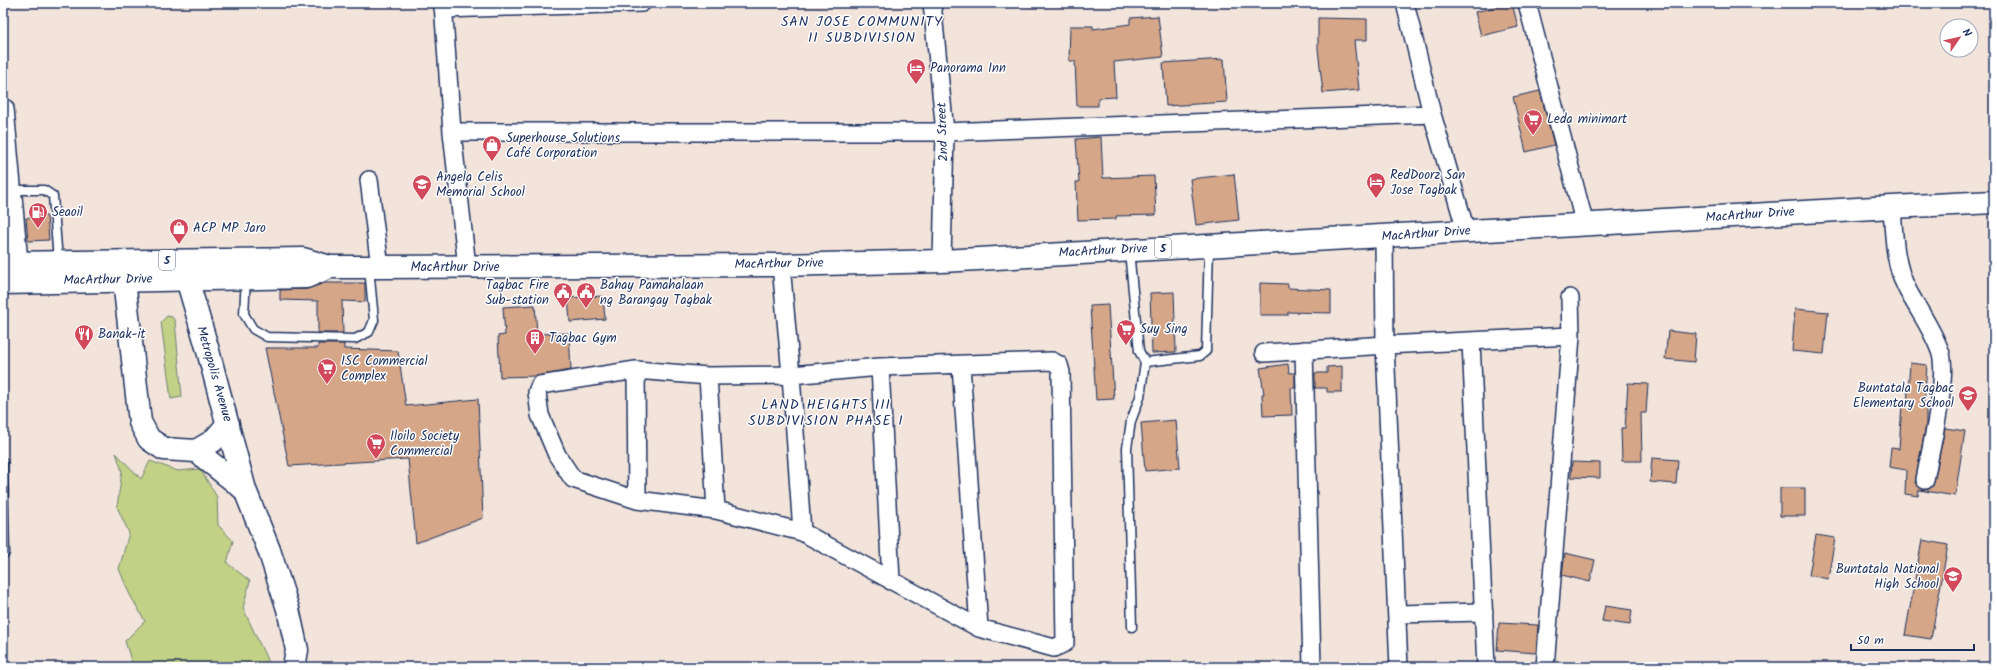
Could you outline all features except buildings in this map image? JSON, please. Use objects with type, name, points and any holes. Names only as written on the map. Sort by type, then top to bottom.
[{"type":"main road","name":"MacArthur Drive","points":[[3,283],[124,280],[182,269],[304,259],[330,267],[781,265],[942,261],[1994,202]]},
{"type":"main road","name":"MacArthur Drive","points":[[10,262],[138,260],[182,269],[246,278],[306,277],[330,267]]},
{"type":"main road","points":[[138,260],[124,280],[140,422],[149,439],[164,449],[196,451],[213,441],[228,424]]},
{"type":"main road","name":"Metropolis Avenue","points":[[182,269],[228,424],[245,490],[269,550],[288,609],[297,650],[294,667]]},
{"type":"main road","name":"Metropolis Avenue","points":[[196,451],[245,490]]},
{"type":"street","points":[[467,267],[452,132],[443,6],[642,3]]},
{"type":"street","name":"2nd Street","points":[[932,3],[945,132],[942,261]]},
{"type":"street","points":[[1405,3],[1432,114],[1466,231]]},
{"type":"street","points":[[1527,3],[1585,226]]},
{"type":"street","points":[[3,109],[10,190],[10,262]]},
{"type":"street","points":[[452,132],[945,132],[1432,114]]},
{"type":"street","points":[[369,180],[374,267]]},
{"type":"street","points":[[1892,207],[1894,251],[1898,268],[1932,334],[1940,353],[1942,364],[1939,401],[1925,480]]},
{"type":"street","points":[[1384,237],[1385,345],[1399,667]]},
{"type":"street","points":[[781,265],[791,374],[802,532]]},
{"type":"street","points":[[1545,667],[1571,336],[1570,298]]},
{"type":"street","points":[[1264,353],[1385,345],[1571,336]]},
{"type":"street","points":[[1471,341],[1486,667]]},
{"type":"street","points":[[1304,350],[1312,667]]},
{"type":"street","points":[[1052,361],[1059,365],[1061,372],[1065,643],[1060,647],[1054,648],[978,628],[802,532],[716,510],[638,500],[573,479],[557,455],[540,414],[537,392],[540,385],[636,370],[708,376],[791,374],[880,367],[1052,361]]},
{"type":"street","points":[[961,365],[978,628]]},
{"type":"street","points":[[880,367],[892,581]]},
{"type":"street","points":[[636,370],[638,500]]},
{"type":"street","points":[[708,376],[716,510]]},
{"type":"street","points":[[1397,614],[1484,612]]},
{"type":"lane","points":[[10,190],[44,190],[53,196],[58,261]]},
{"type":"lane","points":[[1145,362],[1200,356],[1206,351],[1209,246]]},
{"type":"lane","points":[[1129,250],[1139,351],[1145,362],[1140,397],[1131,420],[1127,448],[1132,627]]},
{"type":"lane","points":[[246,278],[244,314],[253,329],[267,337],[355,339],[369,332],[374,320],[374,267]]},
{"type":"lane","points":[[3,462],[5,553],[3,555]]},
{"type":"green space","points":[[167,316],[172,317],[175,321],[182,397],[171,399],[161,322]]},
{"type":"green space","points":[[116,453],[141,479],[150,461],[178,471],[200,469],[217,497],[218,525],[233,541],[227,563],[250,581],[243,608],[269,664],[265,667],[133,667],[125,641],[145,621],[130,595],[119,569],[129,533],[117,507],[122,471]]},
{"type":"place","name":"Panorama Inn","points":[[916,85]]},
{"type":"place","name":"Leda minimart","points":[[1533,136]]},
{"type":"place","name":"Superhouse Solutions Café Corporation","points":[[492,162]]},
{"type":"place","name":"RedDoorz San Jose Tagbak","points":[[1376,199]]},
{"type":"place","name":"Angela Celis Memorial School","points":[[422,201]]},
{"type":"place","name":"Seaoil","points":[[38,229]]},
{"type":"place","name":"ACP MP Jaro","points":[[179,245]]},
{"type":"place","name":"Tagbac Fire Sub-station","points":[[563,309]]},
{"type":"place","name":"Bahay Pamahalaan ng Barangay Tagbak","points":[[586,309]]},
{"type":"place","name":"Suy Sing","points":[[1126,346]]},
{"type":"place","name":"Banak-it","points":[[84,351]]},
{"type":"place","name":"Tagbac Gym","points":[[535,355]]},
{"type":"place","name":"ISC Commercial Complex","points":[[327,385]]},
{"type":"place","name":"Buntatala Tagbac Elementary School","points":[[1968,412]]},
{"type":"place","name":"Iloilo Society Commercial","points":[[376,460]]},
{"type":"place","name":"Buntatala National High School","points":[[1953,593]]},
{"type":"district","name":"SAN JOSE COMMUNITY II SUBDIVISION","points":[[862,30]]},
{"type":"district","name":"LAND HEIGHTS III SUBDIVISION PHASE I","points":[[826,414]]}]
